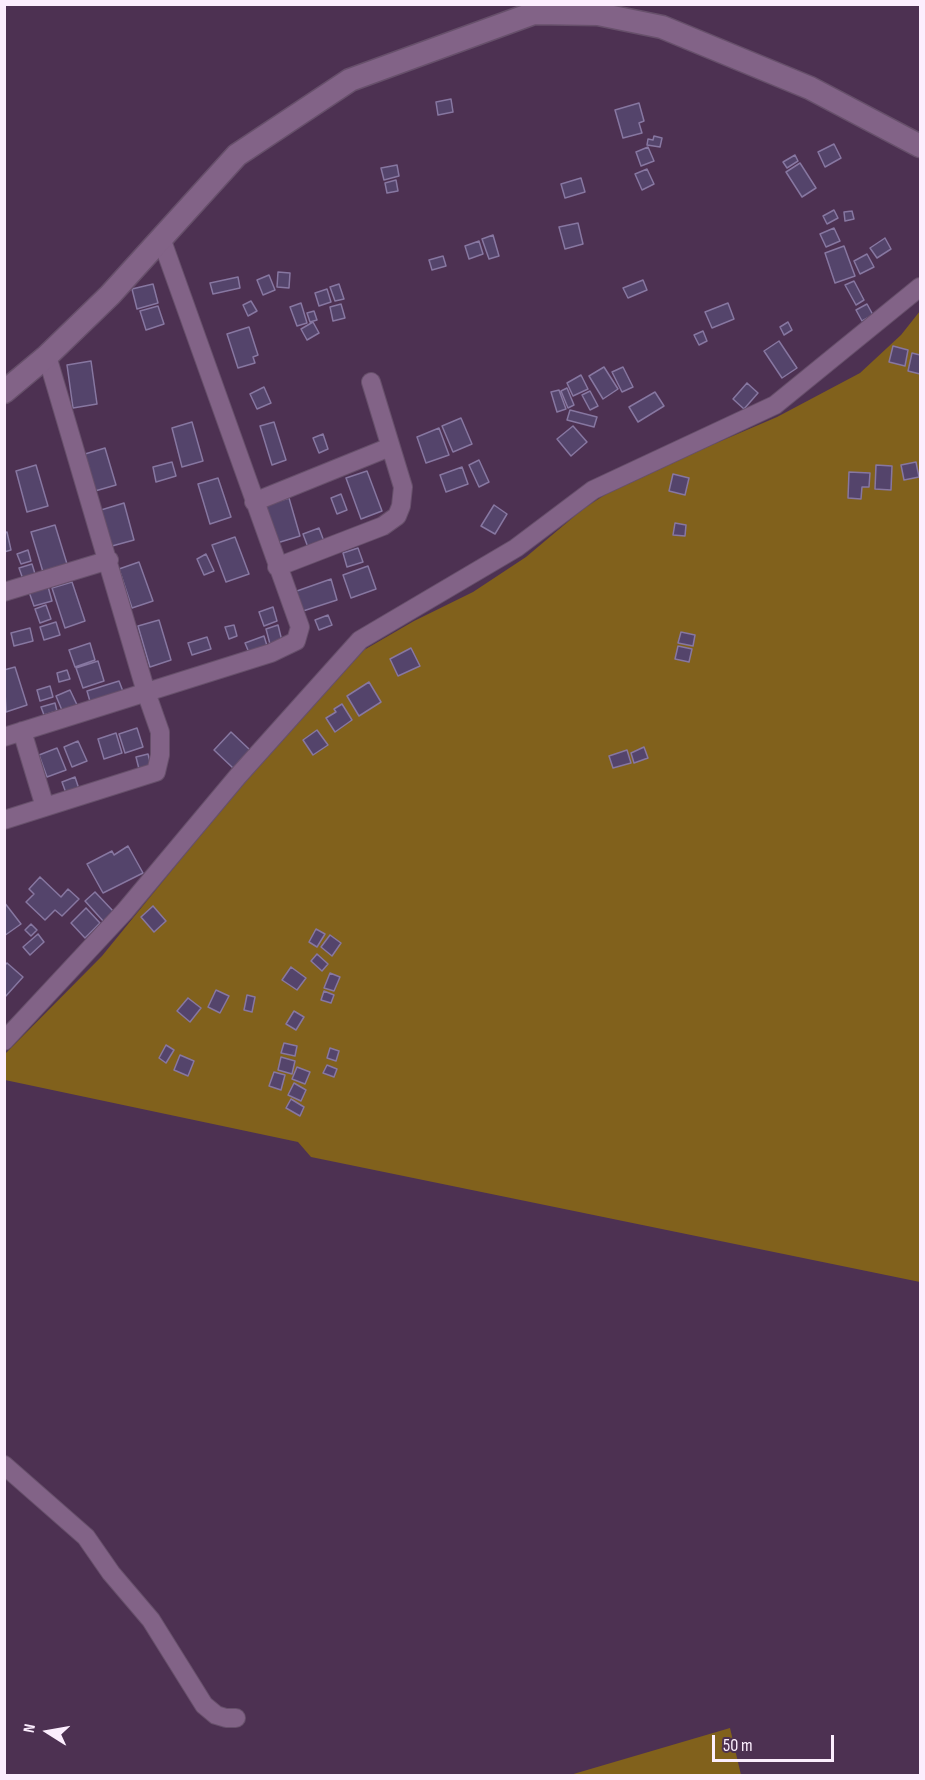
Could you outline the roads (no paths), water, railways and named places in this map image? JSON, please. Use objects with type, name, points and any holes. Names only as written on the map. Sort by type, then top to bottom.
[{"type":"street","points":[[4,392],[47,356],[110,295],[237,155],[350,80],[534,13],[598,14],[662,27],[810,88],[921,146]]},
{"type":"street","points":[[45,807],[13,734],[271,653],[296,641],[300,627],[161,238]]},
{"type":"street","points":[[4,1041],[125,911],[238,776],[360,640],[516,548],[593,490],[775,405],[921,288]]},
{"type":"street","points":[[4,820],[156,772],[160,755],[160,732],[146,692],[109,560],[47,356]]},
{"type":"street","points":[[277,567],[382,525],[397,516],[401,506],[403,487],[371,382]]},
{"type":"street","points":[[254,502],[390,447]]},
{"type":"street","points":[[4,592],[109,560]]},
{"type":"street","points":[[4,1465],[86,1537],[111,1573],[151,1620],[204,1705],[216,1714],[226,1718],[236,1718]]}]
